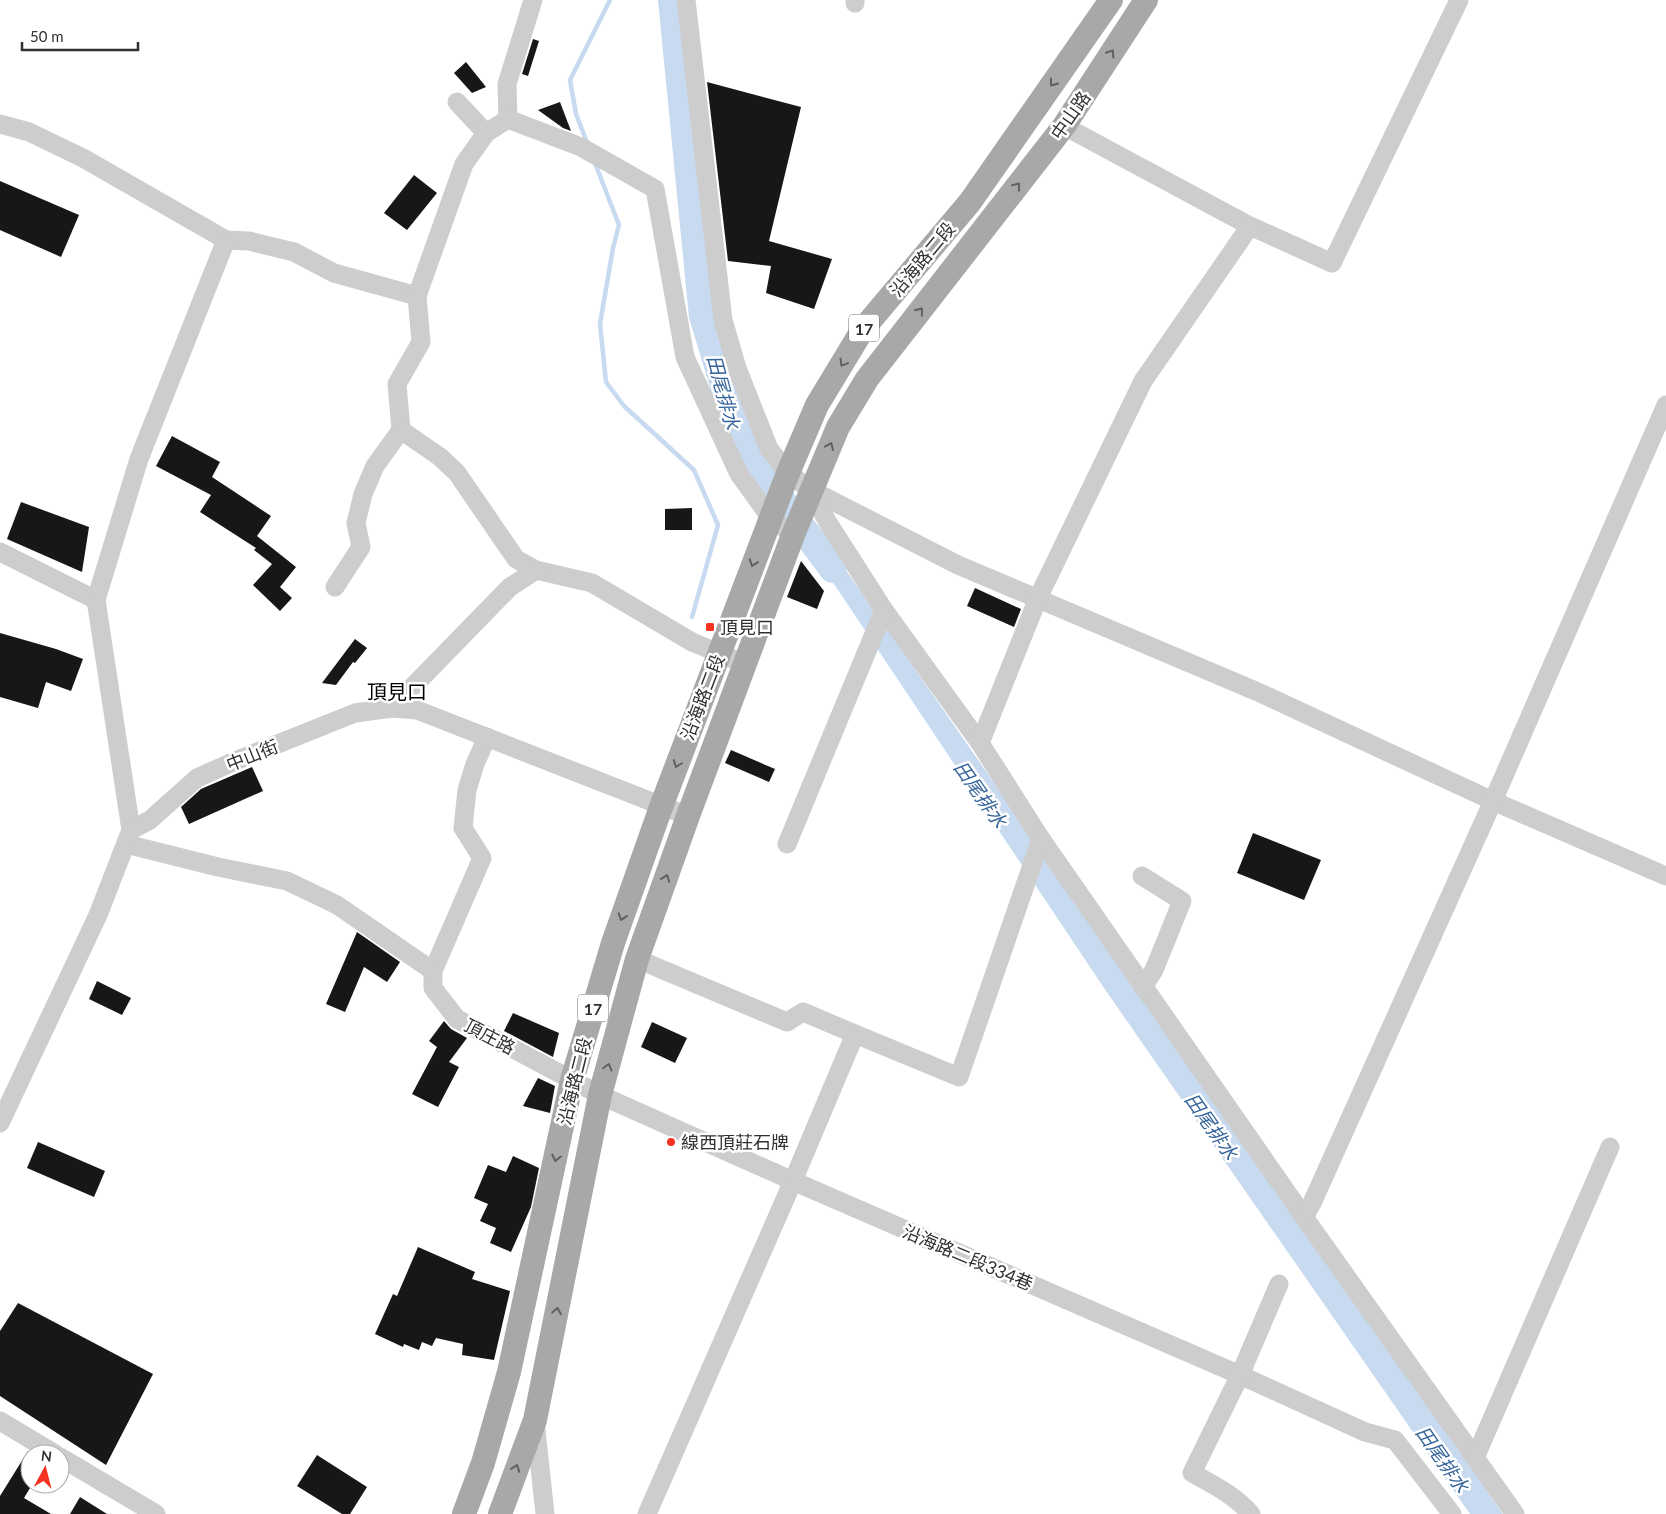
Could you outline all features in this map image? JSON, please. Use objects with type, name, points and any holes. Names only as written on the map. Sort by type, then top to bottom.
[{"type":"main road","name":"中山路","points":[[970,202],[1111,0]]},
{"type":"main road","name":"中山路","points":[[988,224],[1064,126],[1146,0]]},
{"type":"main road","name":"沿海路二段","points":[[788,473],[817,405],[864,329],[970,202]]},
{"type":"main road","name":"沿海路二段","points":[[811,490],[838,427],[867,379],[988,224]]},
{"type":"main road","name":"17","points":[[770,517],[788,473]]},
{"type":"main road","name":"17","points":[[793,535],[811,490]]},
{"type":"main road","name":"沿海路二段","points":[[464,1514],[483,1463],[509,1372],[572,1080],[613,943],[661,807],[770,517]]},
{"type":"main road","name":"沿海路二段","points":[[500,1514],[535,1420],[600,1094],[638,959],[688,816],[793,535]]},
{"type":"street","points":[[508,119],[507,84],[533,0]]},
{"type":"street","points":[[686,0],[723,320],[737,368],[769,449],[788,473],[811,490],[958,564],[1258,692],[1494,801],[1666,876]]},
{"type":"street","points":[[1064,126],[1250,226],[1332,263],[1459,0]]},
{"type":"street","points":[[457,102],[486,133]]},
{"type":"street","points":[[335,587],[361,547],[356,524],[363,494],[374,466],[401,430],[397,384],[421,342],[417,296],[464,164],[486,133],[508,119]]},
{"type":"street","points":[[508,119],[581,147],[655,189],[684,357],[739,474],[770,517],[793,535]]},
{"type":"street","points":[[0,124],[29,132],[83,158],[226,240],[248,241],[294,252],[334,273],[417,296]]},
{"type":"street","points":[[980,743],[1038,598],[1143,381],[1250,226]]},
{"type":"street","points":[[0,1123],[94,924],[128,837],[96,600],[139,459],[226,240]]},
{"type":"street","points":[[1304,1217],[1494,801],[1666,404]]},
{"type":"street","points":[[401,430],[440,457],[457,473],[516,559],[536,570],[592,583],[692,642],[745,664]]},
{"type":"street","points":[[811,490],[881,616],[980,743],[1038,847],[1143,987],[1475,1458],[1509,1513]]},
{"type":"street","points":[[0,552],[96,600]]},
{"type":"street","points":[[392,708],[510,586],[536,570]]},
{"type":"street","points":[[787,844],[881,616]]},
{"type":"street","name":"中山街","points":[[128,837],[197,778],[355,713],[392,708],[417,710],[688,816]]},
{"type":"street","points":[[128,837],[218,867],[287,881],[337,905],[433,971],[482,858],[463,828],[467,790],[487,737]]},
{"type":"street","points":[[638,959],[787,1022],[803,1012],[959,1077],[1038,847]]},
{"type":"street","points":[[1142,876],[1182,901],[1154,970],[1143,987]]},
{"type":"street","name":"頂庄路","points":[[433,971],[433,988],[458,1019],[572,1080]]},
{"type":"street","points":[[647,1514],[793,1181],[855,1034]]},
{"type":"street","name":"沿海路二段334巷","points":[[572,1080],[793,1181],[1240,1375],[1365,1432],[1394,1440],[1452,1514]]},
{"type":"street","points":[[1475,1458],[1610,1147]]},
{"type":"street","points":[[1251,1514],[1233,1498],[1192,1473],[1240,1375],[1279,1284]]},
{"type":"street","points":[[535,1420],[545,1514]]},
{"type":"street","points":[[0,1421],[38,1444]]},
{"type":"street","points":[[70,1463],[156,1514]]},
{"type":"water","points":[[658,0],[680,0],[713,284],[772,463],[762,489],[739,463],[724,433],[689,318]]},
{"type":"water","points":[[816,527],[1503,1514],[1470,1514],[1104,988],[836,587],[807,549]]},
{"type":"building","points":[[533,39],[539,41],[528,76],[522,74]]},
{"type":"building","points":[[466,62],[486,87],[472,93],[454,73]]},
{"type":"building","points":[[707,82],[801,107],[769,241],[832,259],[814,309],[766,293],[771,266],[728,261]]},
{"type":"building","points":[[560,102],[571,131],[563,128],[538,110]]},
{"type":"building","points":[[414,175],[437,193],[407,230],[384,213]]},
{"type":"building","points":[[0,181],[79,215],[61,257],[0,230]]},
{"type":"building","points":[[172,436],[220,462],[212,477],[271,516],[257,536],[296,567],[280,587],[292,598],[280,611],[253,585],[272,564],[254,550],[256,548],[200,512],[211,495],[156,466]]},
{"type":"building","points":[[21,502],[89,527],[82,572],[7,539]]},
{"type":"building","points":[[692,508],[692,530],[665,530],[665,509]]},
{"type":"building","points":[[801,561],[824,591],[817,609],[787,597]]},
{"type":"building","points":[[975,588],[1021,609],[1014,627],[967,606]]},
{"type":"building","points":[[0,633],[83,659],[71,691],[46,682],[38,708],[0,697]]},
{"type":"building","points":[[355,639],[367,648],[355,663],[353,662],[336,685],[322,683]]},
{"type":"building","points":[[731,750],[775,769],[769,782],[725,763]]},
{"type":"building","points":[[252,767],[263,791],[189,824],[181,807],[201,789]]},
{"type":"building","points":[[1253,833],[1321,860],[1304,900],[1237,873]]},
{"type":"building","points":[[357,932],[400,962],[387,982],[364,967],[345,1012],[326,1004]]},
{"type":"building","points":[[97,981],[131,998],[122,1015],[89,999]]},
{"type":"building","points":[[513,1013],[559,1033],[553,1057],[504,1031]]},
{"type":"building","points":[[444,1021],[451,1029],[467,1038],[449,1062],[459,1067],[438,1107],[412,1094],[437,1047],[429,1041]]},
{"type":"building","points":[[652,1022],[687,1038],[675,1063],[641,1047]]},
{"type":"building","points":[[538,1078],[555,1086],[550,1113],[523,1106]]},
{"type":"building","points":[[38,1142],[105,1171],[94,1197],[27,1168]]},
{"type":"building","points":[[513,1156],[539,1168],[531,1207],[511,1252],[490,1243],[496,1228],[480,1221],[488,1204],[474,1198],[488,1165],[506,1172]]},
{"type":"building","points":[[418,1247],[475,1272],[472,1279],[510,1291],[494,1360],[462,1355],[463,1344],[436,1338],[432,1346],[422,1342],[419,1350],[404,1344],[403,1347],[375,1334],[393,1294],[397,1296]]},
{"type":"building","points":[[18,1303],[153,1374],[106,1465],[0,1396],[0,1331]]},
{"type":"building","points":[[317,1455],[367,1487],[350,1514],[342,1514],[297,1486]]},
{"type":"building","points":[[20,1464],[20,1494],[26,1494],[24,1498],[51,1514],[0,1514],[0,1496]]},
{"type":"building","points":[[80,1497],[107,1514],[70,1514]]},
{"type":"waterway","points":[[588,145],[576,114],[570,80],[610,0]]},
{"type":"waterway","points":[[595,163],[619,225],[613,248],[600,324],[606,382],[624,406],[694,470],[718,525],[692,617]]},
{"type":"waterway","name":"田尾排水","points":[[743,449],[833,569]]},
{"type":"place","name":"頂見口","points":[[710,627]]},
{"type":"place","name":"線西頂莊石牌","points":[[671,1142]]},
{"type":"district","name":"頂見口","points":[[397,691]]}]
